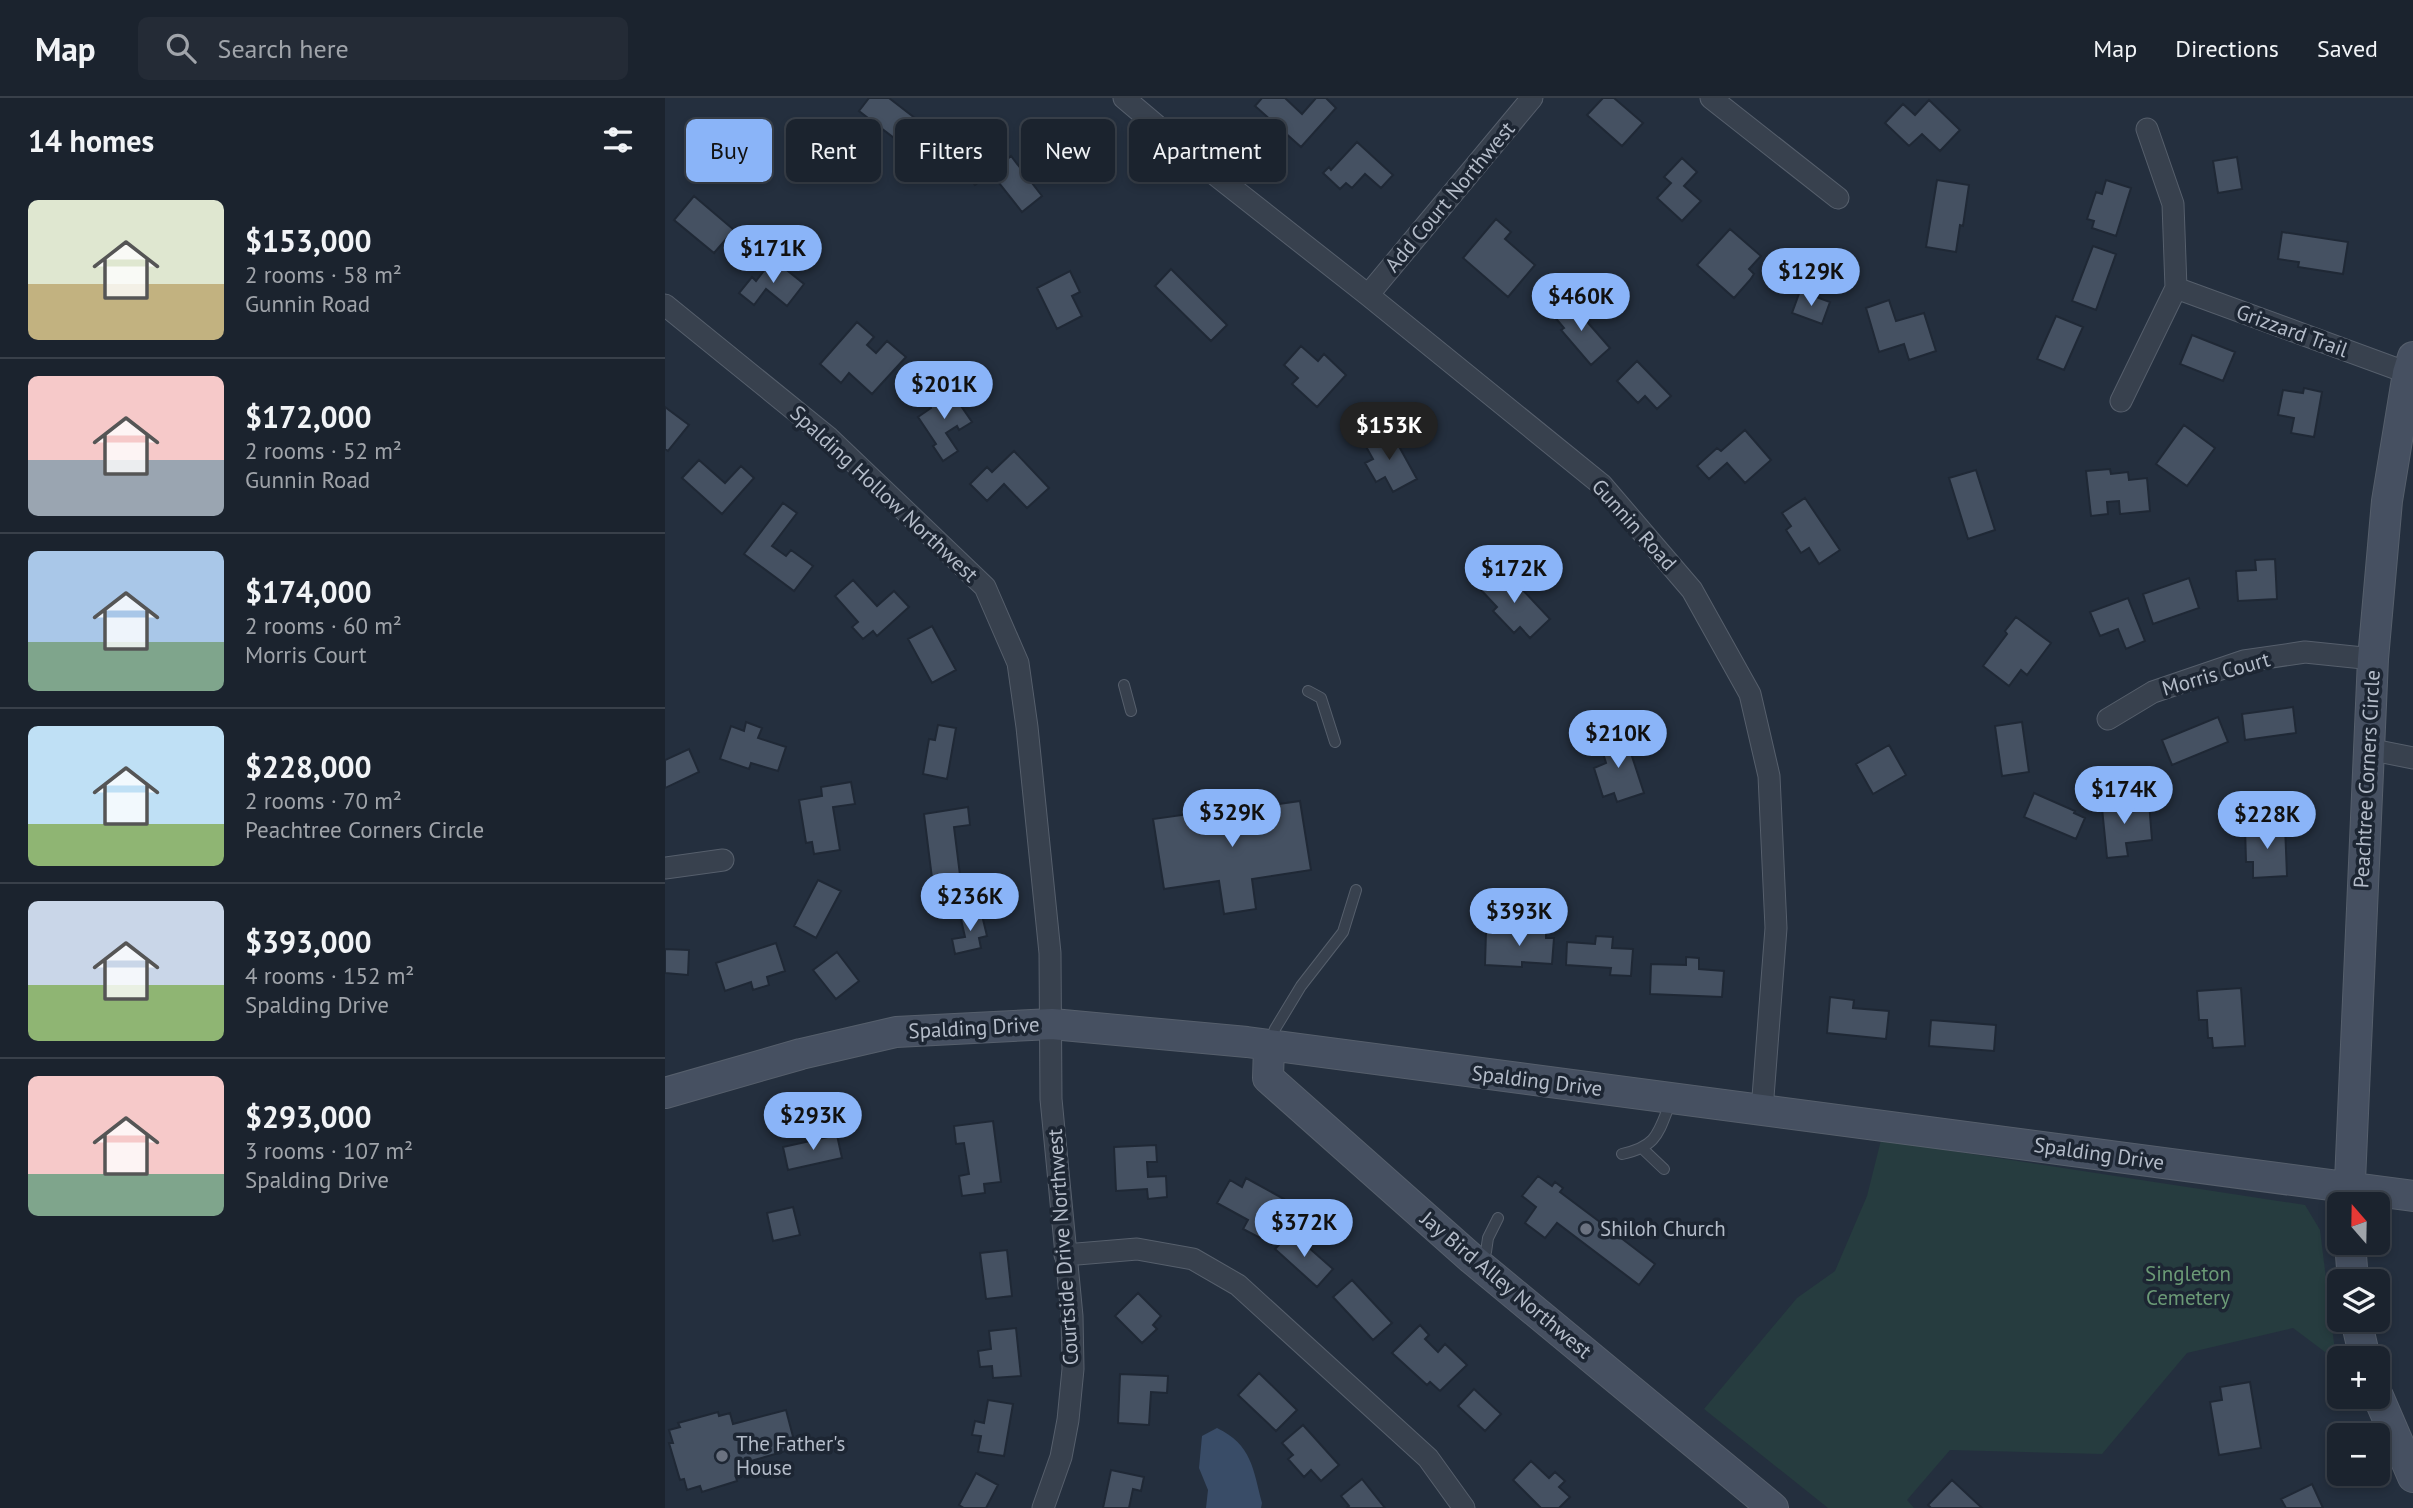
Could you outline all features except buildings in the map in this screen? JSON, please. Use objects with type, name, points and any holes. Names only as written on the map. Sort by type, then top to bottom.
[{"type":"main road","name":"Peachtree Corners Circle","points":[[2348,1192],[2373,659],[2387,501],[2411,365]]},
{"type":"main road","name":"Spalding Drive","points":[[665,1093],[801,1054],[896,1032],[1052,1024],[1269,1046],[1672,1098],[2327,1193]]},
{"type":"main road","name":"Jay Bird Alley Northwest","points":[[1269,1046],[1268,1078],[1472,1259],[1773,1508]]},
{"type":"main road","name":"Spalding Drive","points":[[2391,1196],[2413,1196]]},
{"type":"main road","points":[[2384,1409],[2413,1477]]},
{"type":"street","name":"Gunnin Road","points":[[1124,98],[1251,204],[1602,485],[1692,590],[1750,694],[1769,776],[1775,915],[1762,1110]]},
{"type":"street","name":"Add Court Northwest","points":[[1368,295],[1532,98]]},
{"type":"street","points":[[1711,98],[1838,198]]},
{"type":"street","points":[[2121,401],[2176,288],[2173,204],[2147,129]]},
{"type":"street","name":"Grizzard Trail","points":[[2176,288],[2411,365]]},
{"type":"street","name":"Spalding Hollow Northwest","points":[[665,304],[828,438],[985,587],[1018,663],[1046,906],[1052,1024]]},
{"type":"street","name":"Morris Court","points":[[2108,719],[2153,692],[2244,661],[2305,652],[2373,659]]},
{"type":"street","points":[[2368,749],[2413,758]]},
{"type":"street","points":[[665,868],[723,860]]},
{"type":"street","name":"Courtside Drive Northwest","points":[[1043,1508],[1061,1457],[1073,1369],[1072,1316],[1051,1099],[1052,1024]]},
{"type":"street","points":[[1065,1255],[1137,1249],[1193,1259],[1238,1285],[1428,1458],[1464,1508]]},
{"type":"lane","points":[[1123,685],[1131,711]]},
{"type":"lane","points":[[1308,691],[1321,698],[1335,742]]},
{"type":"lane","points":[[1269,1046],[1275,1029],[1301,986],[1343,932],[1356,890]]},
{"type":"lane","points":[[1622,1154],[1644,1150],[1657,1135],[1672,1098]]},
{"type":"lane","points":[[1644,1150],[1664,1169]]},
{"type":"lane","points":[[1472,1259],[1486,1252],[1487,1238],[1498,1217]]},
{"type":"green space","name":"Singleton Cemetery","points":[[1881,1140],[2305,1205],[2320,1230],[2327,1286],[2327,1332],[2333,1332],[2334,1346],[2327,1346],[2325,1352],[2293,1328],[2187,1353],[2102,1454],[1950,1450],[1907,1500],[1914,1508],[1828,1508],[1704,1409],[1797,1298],[1835,1271],[1867,1196]]},
{"type":"water","points":[[1217,1428],[1238,1442],[1249,1459],[1262,1503],[1261,1508],[1206,1508],[1208,1490],[1199,1468],[1202,1436]]},
{"type":"place","name":"Shiloh Church","points":[[1586,1229]]},
{"type":"place","name":"The Father's House","points":[[722,1456]]}]
